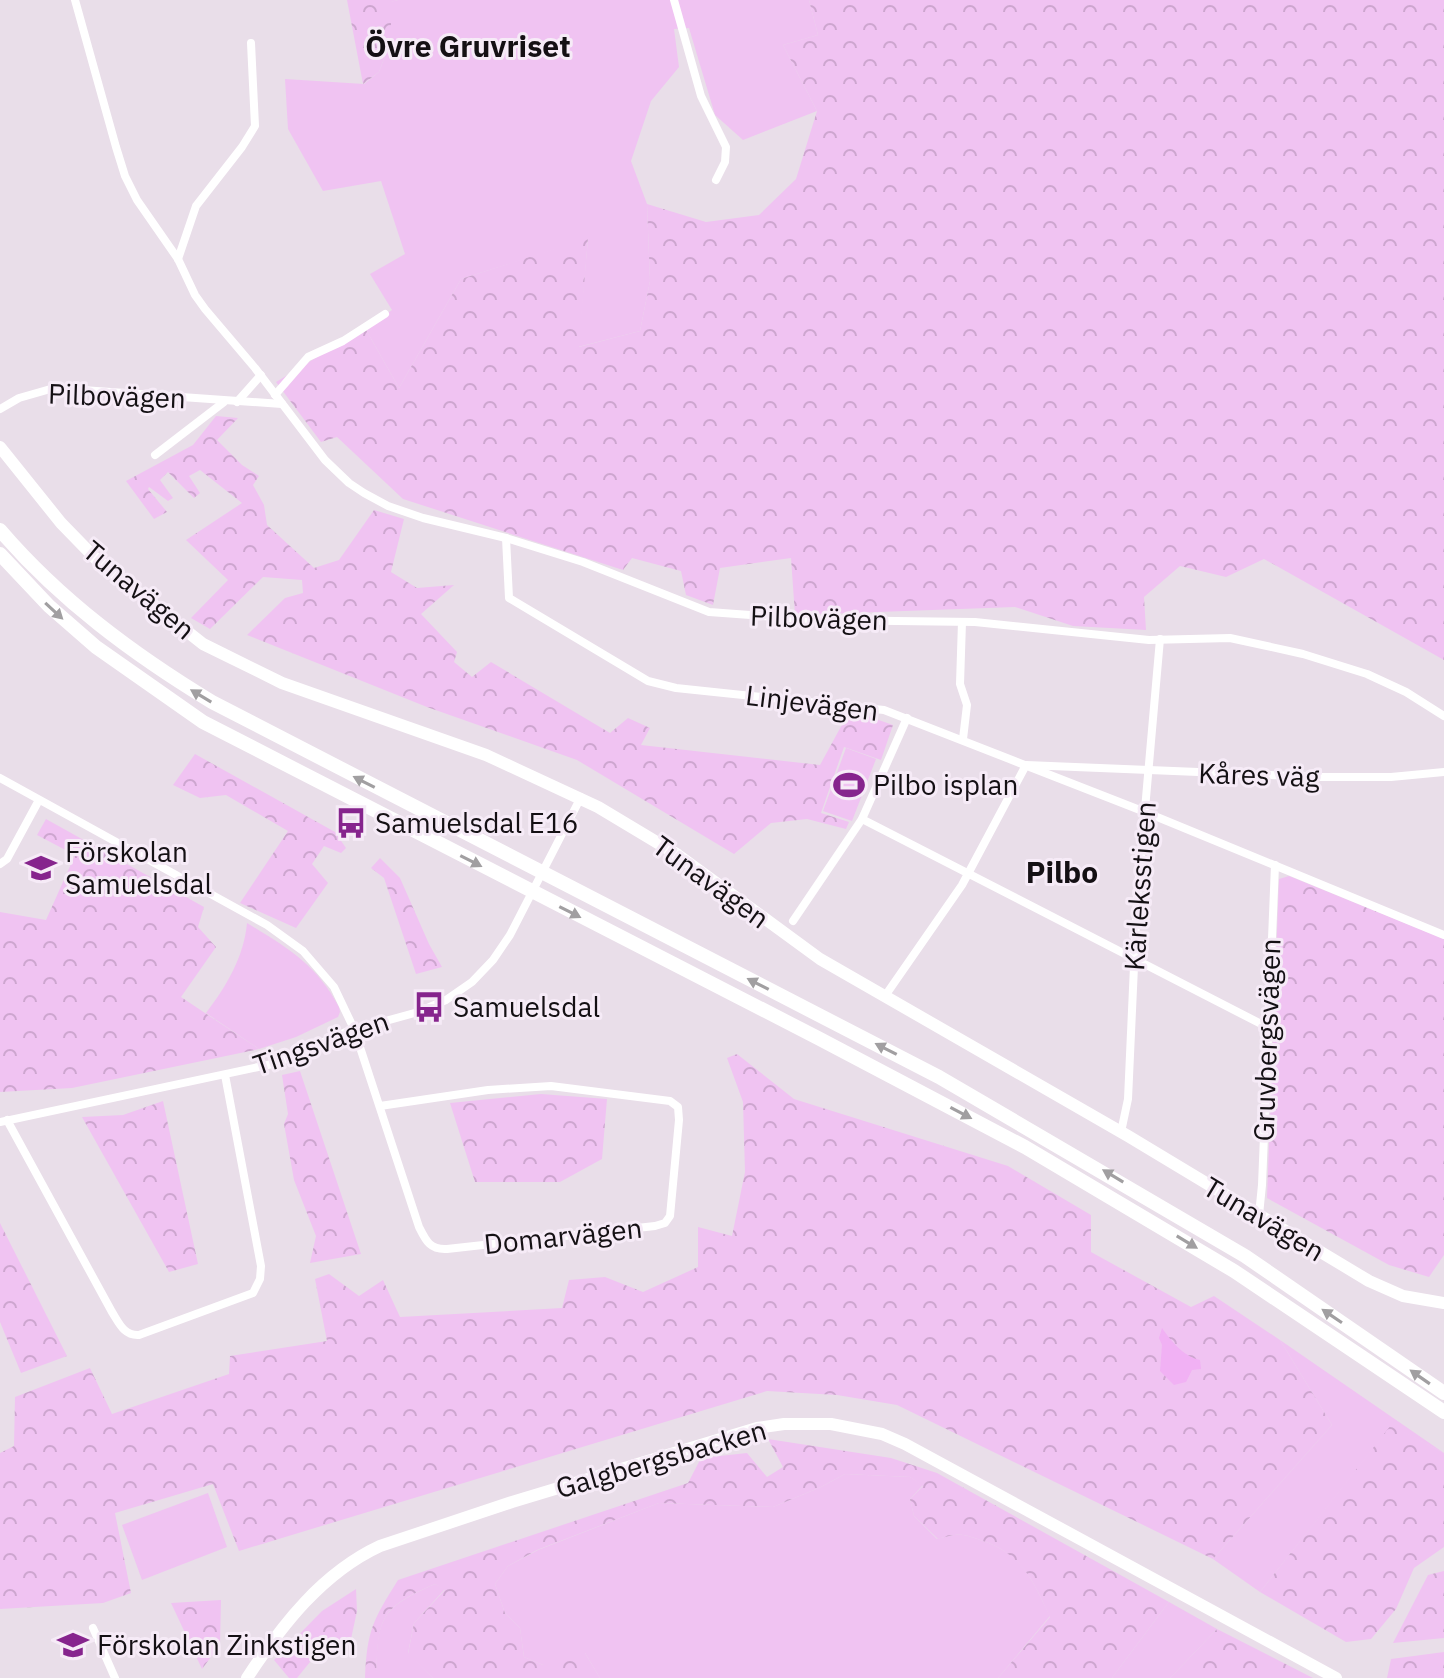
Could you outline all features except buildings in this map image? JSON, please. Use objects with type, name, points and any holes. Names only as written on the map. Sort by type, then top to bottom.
[{"type":"highway","points":[[0,530],[50,584],[118,640],[212,702],[966,1092],[1245,1256],[1444,1393]]},
{"type":"highway","points":[[0,554],[49,606],[96,647],[203,722],[1025,1147],[1234,1271],[1444,1412]]},
{"type":"street","points":[[75,0],[125,176],[137,200],[178,259],[195,295],[282,404]]},
{"type":"street","points":[[674,0],[701,96],[726,147],[725,162],[716,180]]},
{"type":"street","points":[[178,259],[196,206],[255,126],[251,43]]},
{"type":"street","points":[[275,395],[308,357],[343,341],[385,314]]},
{"type":"street","points":[[237,402],[261,375]]},
{"type":"street","name":"Pilbovägen","points":[[0,409],[19,398],[54,388],[282,404],[325,460],[349,483],[388,506],[583,562],[709,612],[818,620],[962,622],[1112,638],[1230,638],[1303,654],[1384,681],[1444,716]]},
{"type":"street","points":[[155,455],[225,401]]},
{"type":"street","name":"Tunavägen","points":[[0,447],[61,523],[97,560],[203,644],[297,689],[486,755],[581,797],[678,855],[820,959],[1121,1132],[1369,1281],[1403,1296],[1444,1303]]},
{"type":"street","name":"Linjevägen","points":[[506,538],[509,598],[648,681],[676,688],[872,707],[907,718],[1444,935]]},
{"type":"street","points":[[962,622],[960,684],[967,705],[963,739]]},
{"type":"street","name":"Kärleksstigen","points":[[1121,1132],[1128,1099],[1134,960],[1160,639]]},
{"type":"street","points":[[793,921],[862,819],[907,718]]},
{"type":"street","points":[[885,996],[968,874],[1026,765]]},
{"type":"street","name":"Kåres väg","points":[[1026,765],[1370,777],[1444,772]]},
{"type":"street","name":"Domarvägen","points":[[0,778],[288,939],[326,975],[354,1029],[419,1227],[424,1239],[436,1249],[655,1226],[665,1223],[670,1216],[679,1120],[678,1107],[670,1101],[551,1086],[488,1090],[380,1106]]},
{"type":"street","name":"Tingsvägen","points":[[3,1121],[225,1075],[295,1057],[354,1029],[418,1012],[446,1000],[472,982],[493,960],[515,925],[581,797]]},
{"type":"street","points":[[0,864],[7,859],[39,800]]},
{"type":"street","points":[[862,819],[1267,1027]]},
{"type":"street","name":"Gruvbergsvägen","points":[[1259,1215],[1275,865]]},
{"type":"street","points":[[3,1121],[112,1312],[128,1334],[139,1335],[253,1293],[260,1279],[261,1266],[225,1075]]},
{"type":"street","name":"Galgbergsbacken","points":[[263,1653],[314,1591],[338,1569],[380,1546],[710,1441],[770,1426],[813,1422],[882,1434],[905,1444],[1336,1678]]},
{"type":"street","points":[[93,1628],[115,1678]]},
{"type":"street","points":[[237,1678],[263,1653]]},
{"type":"street","points":[[247,1678],[263,1653]]},
{"type":"green space","points":[[347,0],[398,0],[391,2],[391,40],[379,72],[363,84]]},
{"type":"green space","points":[[809,0],[818,35],[783,45],[817,111],[743,140],[715,115],[689,28],[674,29],[679,67],[651,101],[631,161],[647,204],[650,281],[640,331],[578,347],[588,239],[461,279],[399,388],[365,328],[392,310],[370,274],[405,254],[381,181],[323,191],[288,129],[285,79],[364,84],[379,72],[391,40],[390,2]]},
{"type":"green space","points":[[809,0],[1444,0],[1444,660],[1264,559],[1226,577],[1180,566],[1144,597],[1146,630],[1073,626],[1015,607],[795,615],[791,558],[720,568],[713,605],[686,595],[681,571],[632,558],[623,570],[403,499],[337,437],[321,442],[276,382],[365,328],[399,388],[461,279],[588,238],[579,347],[640,331],[650,281],[647,204],[706,222],[759,215],[796,179],[817,111],[783,45],[818,35]]},
{"type":"green space","points":[[216,416],[238,418],[217,440],[242,465],[259,476],[253,485],[264,505],[267,525],[314,568],[339,560],[374,510],[404,519],[391,572],[417,588],[454,585],[421,614],[457,652],[454,662],[472,677],[491,662],[610,733],[628,718],[650,728],[641,745],[820,765],[850,710],[893,725],[881,760],[844,747],[821,813],[849,822],[846,829],[807,819],[771,823],[734,854],[577,760],[427,707],[247,635],[285,598],[303,593],[302,580],[263,577],[210,629],[191,618],[228,580],[186,540],[242,503],[200,470],[189,476],[200,493],[194,498],[168,472],[160,480],[173,498],[168,501],[148,489],[167,512],[154,519],[126,481],[193,445]]},
{"type":"green space","name":"Pilbo isplan","points":[[846,748],[876,759],[852,821],[823,811]]},
{"type":"green space","points":[[195,754],[335,832],[346,848],[341,853],[324,846],[312,864],[328,883],[296,928],[240,903],[288,831],[226,795],[200,798],[173,785]]},
{"type":"green space","points":[[46,819],[204,907],[198,927],[216,947],[181,997],[259,1049],[72,1088],[0,1092],[0,912],[46,920],[75,855],[37,835]]},
{"type":"green space","points":[[380,858],[400,878],[442,967],[416,974],[384,878],[371,868]]},
{"type":"green space","points":[[1289,876],[1444,939],[1444,1255],[1429,1277],[1389,1265],[1267,1198],[1279,879]]},
{"type":"green space","points":[[247,923],[311,968],[339,1007],[338,1017],[296,1037],[259,1049],[206,1013],[233,971]]},
{"type":"green space","points":[[737,1054],[794,1099],[1008,1166],[1091,1215],[1091,1252],[1191,1307],[1214,1296],[1280,1340],[1332,1425],[1213,1559],[897,1405],[837,1395],[767,1391],[239,1551],[213,1484],[115,1513],[131,1593],[103,1603],[0,1609],[0,1453],[14,1446],[15,1397],[90,1368],[112,1414],[229,1374],[230,1356],[327,1341],[315,1279],[329,1274],[359,1296],[383,1280],[400,1317],[562,1308],[569,1280],[605,1277],[643,1292],[698,1267],[698,1227],[732,1236],[745,1172],[743,1102],[727,1058]]},
{"type":"green space","points":[[300,1071],[361,1254],[310,1263],[316,1236],[294,1180],[284,1124],[288,1114],[282,1075]]},
{"type":"green space","points":[[541,1094],[607,1099],[602,1159],[560,1182],[475,1182],[450,1103]]},
{"type":"green space","points":[[163,1101],[198,1264],[169,1272],[82,1117],[123,1115]]},
{"type":"green space","points":[[0,1223],[67,1356],[21,1373],[0,1322]]},
{"type":"green space","points":[[1280,1340],[1444,1453],[1391,1426],[1260,1592],[1213,1559],[1332,1425]]},
{"type":"green space","points":[[1391,1425],[1444,1453],[1444,1547],[1414,1568],[1396,1609],[1371,1639],[1346,1642],[1260,1592]]},
{"type":"green space","points":[[768,1439],[891,1458],[937,1473],[1169,1602],[1112,1678],[998,1678],[1050,1617],[1026,1572],[1009,1555],[986,1542],[962,1535],[938,1539],[914,1516],[910,1499],[923,1486],[910,1477],[845,1474],[773,1507],[659,1503],[537,1550],[508,1566],[495,1584],[505,1613],[520,1628],[524,1657],[543,1665],[562,1648],[585,1653],[600,1678],[433,1678],[408,1654],[414,1623],[445,1590],[435,1584],[402,1601],[385,1618],[378,1642],[376,1678],[365,1678],[367,1648],[373,1626],[398,1580],[688,1483],[701,1458],[747,1453],[767,1477],[783,1467]]},
{"type":"green space","points":[[845,1474],[910,1477],[923,1485],[910,1499],[914,1516],[937,1539],[962,1535],[986,1542],[1010,1555],[1026,1572],[1050,1616],[998,1678],[600,1678],[585,1653],[543,1665],[524,1657],[520,1628],[505,1613],[495,1584],[508,1566],[538,1550],[659,1503],[773,1507]]},
{"type":"green space","points":[[208,1493],[227,1547],[142,1580],[122,1525]]},
{"type":"green space","points":[[1444,1571],[1444,1638],[1393,1643],[1428,1575]]},
{"type":"green space","points":[[435,1584],[445,1589],[414,1623],[408,1653],[433,1678],[376,1678],[378,1642],[385,1618],[402,1601]]},
{"type":"green space","points":[[356,1589],[357,1611],[351,1639],[310,1662],[297,1678],[289,1678],[274,1660],[322,1611]]},
{"type":"green space","points":[[221,1600],[220,1645],[202,1669],[171,1603]]},
{"type":"green space","points":[[1169,1602],[1217,1629],[1170,1678],[1112,1678]]},
{"type":"green space","points":[[1217,1629],[1313,1678],[1170,1678]]},
{"type":"green space","points":[[1444,1652],[1444,1678],[1387,1678],[1391,1659]]},
{"type":"shaded area","points":[[1162,1328],[1183,1352],[1200,1360],[1201,1369],[1192,1370],[1186,1382],[1174,1385],[1160,1371],[1162,1345],[1159,1338]]},
{"type":"place","name":"Pilbo isplan","points":[[849,785]]},
{"type":"place","name":"Samuelsdal E16","points":[[351,823]]},
{"type":"place","name":"Förskolan Samuelsdal","points":[[41,868]]},
{"type":"place","name":"Samuelsdal","points":[[429,1007]]},
{"type":"place","name":"Förskolan Zinkstigen","points":[[73,1645]]},
{"type":"district","name":"Övre Gruvriset","points":[[468,47]]},
{"type":"district","name":"Pilbo","points":[[1062,873]]}]
